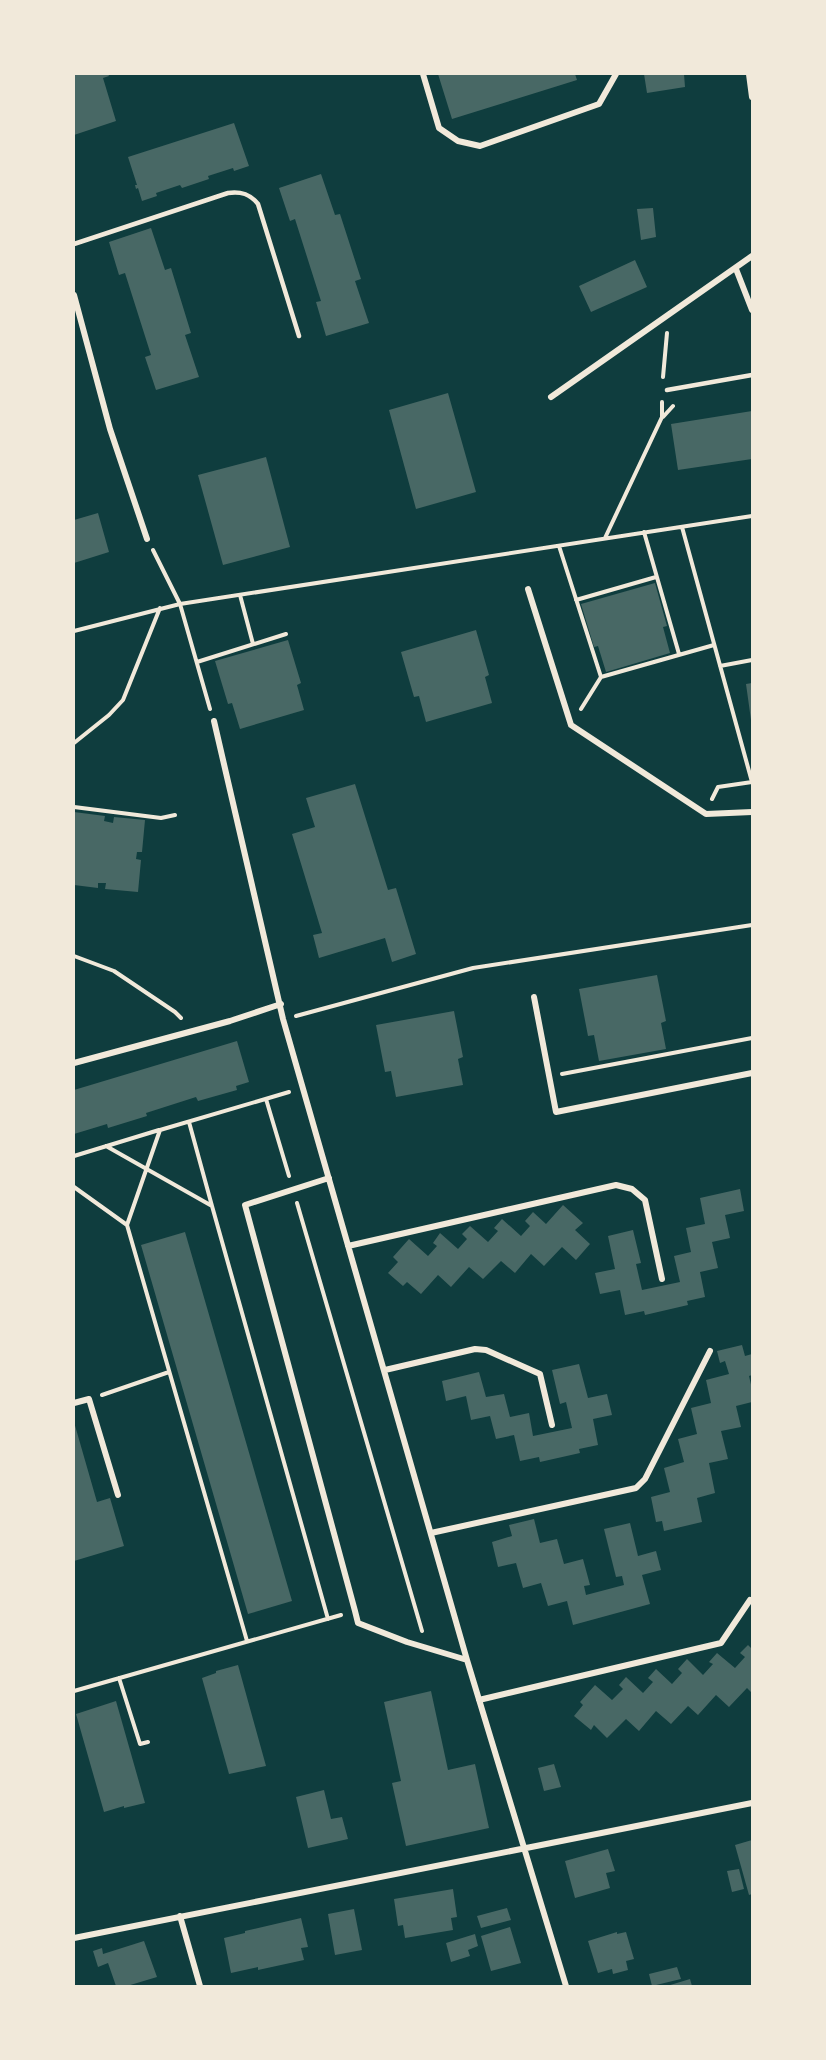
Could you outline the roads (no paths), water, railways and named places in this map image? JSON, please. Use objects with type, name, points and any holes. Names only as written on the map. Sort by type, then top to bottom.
[{"type":"street","points":[[423,74],[439,128],[458,141],[480,146],[600,104],[616,74]]},
{"type":"street","points":[[749,74],[753,97]]},
{"type":"street","points":[[551,398],[753,256]]},
{"type":"street","points":[[736,269],[753,310]]},
{"type":"street","points":[[74,295],[110,429],[147,539]]},
{"type":"street","points":[[528,589],[571,725],[706,813],[753,812]]},
{"type":"street","points":[[214,721],[283,1019],[467,1660],[566,1986]]},
{"type":"street","points":[[534,997],[556,1112],[753,1073]]},
{"type":"street","points":[[74,1063],[281,1004]]},
{"type":"street","points":[[329,1178],[246,1205],[358,1623],[467,1660]]},
{"type":"street","points":[[348,1245],[616,1185],[632,1189],[645,1200],[662,1279]]},
{"type":"street","points":[[385,1370],[475,1349],[486,1350],[540,1374],[552,1425]]},
{"type":"street","points":[[431,1533],[636,1488],[645,1479],[710,1351]]},
{"type":"street","points":[[74,1403],[89,1399],[118,1495]]},
{"type":"street","points":[[479,1700],[721,1643],[750,1600]]},
{"type":"street","points":[[74,1938],[526,1850],[753,1803]]},
{"type":"street","points":[[180,1916],[200,1986]]},
{"type":"lane","points":[[74,244],[228,193],[246,194],[258,204],[299,336]]},
{"type":"lane","points":[[667,390],[753,375]]}]
